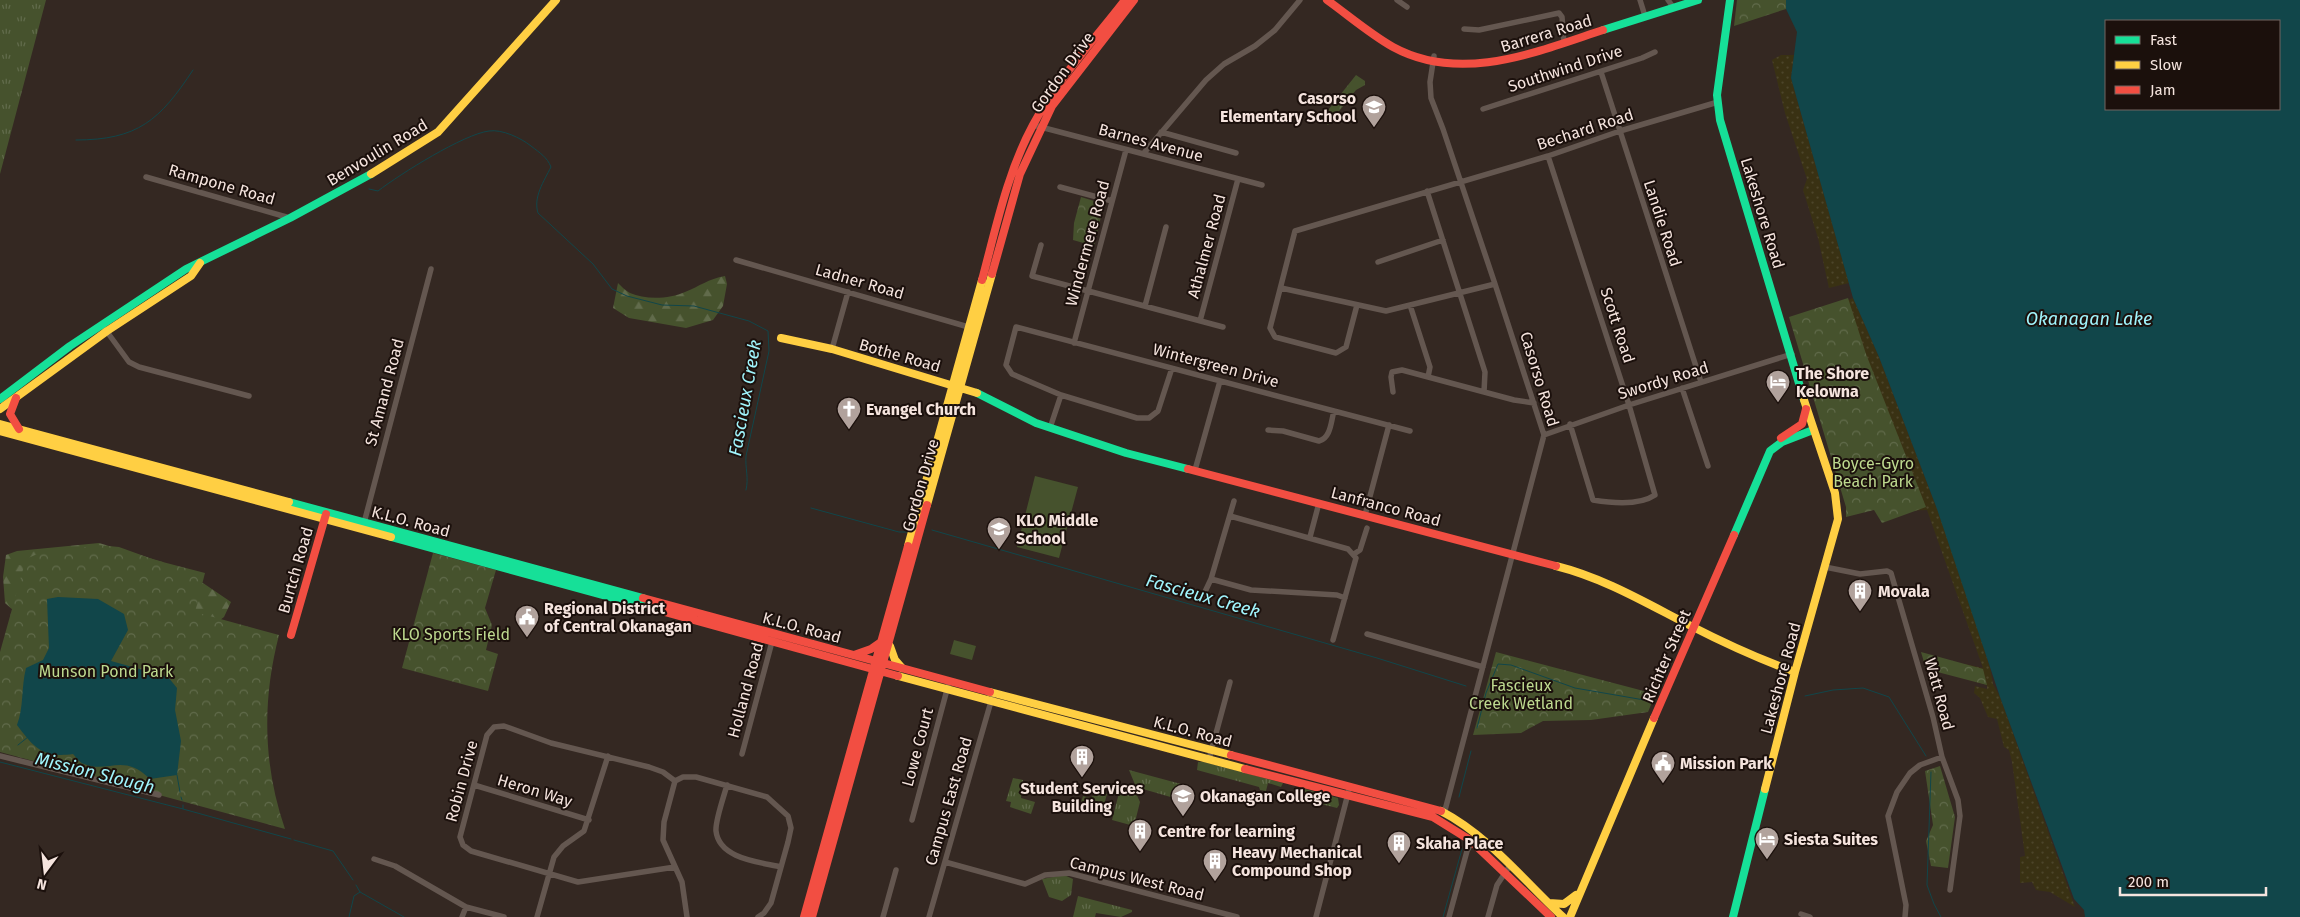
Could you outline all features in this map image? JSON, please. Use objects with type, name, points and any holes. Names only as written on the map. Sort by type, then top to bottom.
[{"type":"main road","name":"Benvoulin Road","points":[[0,408],[186,269],[290,218],[396,160],[438,132],[556,0]]},
{"type":"main road","name":"Gordon Drive","points":[[812,917],[961,387],[972,328],[1013,169],[1055,90],[1125,0]]},
{"type":"main road","name":"Gordon Drive","points":[[1036,126],[1134,0]]},
{"type":"main road","points":[[1327,0],[1347,16],[1388,42],[1434,58]]},
{"type":"main road","name":"Barrera Road","points":[[1434,58],[1488,63],[1564,43],[1689,1],[1698,0]]},
{"type":"main road","name":"Lakeshore Road","points":[[1730,0],[1718,102],[1720,120],[1792,354],[1813,430],[1835,493],[1838,519],[1795,672],[1732,917]]},
{"type":"main road","name":"Benvoulin Road","points":[[0,399],[105,328]]},
{"type":"main road","name":"Gordon Drive","points":[[804,917],[952,384],[972,328]]},
{"type":"main road","name":"Bothe Road","points":[[781,338],[832,349],[961,387]]},
{"type":"main road","name":"Lanfranco Road","points":[[961,387],[1050,428],[1126,452],[1584,573],[1618,587],[1758,660],[1795,672]]},
{"type":"main road","points":[[17,396],[10,414],[19,429]]},
{"type":"main road","points":[[1770,451],[1775,443],[1802,424],[1806,406]]},
{"type":"main road","name":"K.L.O. Road","points":[[0,424],[325,516],[364,523],[773,638]]},
{"type":"main road","points":[[1770,451],[1782,442],[1813,430]]},
{"type":"main road","name":"K.L.O. Road","points":[[0,431],[325,516],[902,672],[1209,759],[1435,818],[1457,830],[1563,917]]},
{"type":"main road","name":"Richter Street","points":[[1570,917],[1578,894],[1693,626],[1770,451]]},
{"type":"main road","name":"Burtch Road","points":[[291,636],[325,516]]},
{"type":"main road","points":[[867,691],[863,671],[853,659],[881,642]]},
{"type":"main road","points":[[877,689],[902,672],[895,660],[890,644]]},
{"type":"main road","name":"K.L.O. Road","points":[[992,697],[1212,750],[1442,811],[1481,839],[1551,917]]},
{"type":"main road","points":[[1546,902],[1555,906],[1562,905],[1578,894]]},
{"type":"street","points":[[1143,154],[1206,80],[1224,64],[1255,46],[1275,30],[1300,0]]},
{"type":"street","points":[[1397,0],[1407,8]]},
{"type":"street","points":[[1640,0],[1645,16]]},
{"type":"street","points":[[1668,0],[1673,7]]},
{"type":"street","points":[[1464,29],[1479,30],[1559,13],[1562,17],[1564,43]]},
{"type":"street","name":"Southwind Drive","points":[[1483,109],[1601,72],[1655,52]]},
{"type":"street","name":"Casorso Road","points":[[1434,58],[1430,82],[1431,98],[1461,182],[1544,435],[1514,554],[1448,796],[1442,811]]},
{"type":"street","name":"Landie Road","points":[[1601,72],[1701,382]]},
{"type":"street","name":"Bechard Road","points":[[1281,288],[1295,231],[1548,156],[1718,102]]},
{"type":"street","name":"Barnes Avenue","points":[[1036,126],[1262,185]]},
{"type":"street","points":[[1161,132],[1236,153]]},
{"type":"street","name":"Windermere Road","points":[[1074,343],[1126,150]]},
{"type":"street","name":"Scott Road","points":[[1548,156],[1629,404],[1655,495],[1648,500],[1609,502],[1593,500],[1570,424]]},
{"type":"street","name":"Rampone Road","points":[[146,177],[290,218]]},
{"type":"street","name":"Athalmer Road","points":[[1200,320],[1238,179]]},
{"type":"street","points":[[1060,187],[1112,201]]},
{"type":"street","points":[[1427,191],[1485,372],[1484,392]]},
{"type":"street","points":[[1145,306],[1166,227]]},
{"type":"street","points":[[1378,262],[1443,240]]},
{"type":"street","points":[[1041,245],[1032,276],[1223,327]]},
{"type":"street","name":"Ladner Road","points":[[736,260],[972,328]]},
{"type":"street","name":"St Amand Road","points":[[364,523],[431,269]]},
{"type":"street","points":[[1357,305],[1346,347],[1336,353],[1275,337],[1271,333],[1270,328],[1281,288],[1386,311],[1495,284]]},
{"type":"street","points":[[832,349],[848,292]]},
{"type":"street","points":[[1410,305],[1430,367],[1428,377]]},
{"type":"street","points":[[105,328],[129,362],[139,367],[248,396]]},
{"type":"street","name":"Wintergreen Drive","points":[[1061,395],[1012,374],[1006,365],[1016,328],[1410,431]]},
{"type":"street","name":"Swordy Road","points":[[1544,435],[1629,404],[1792,354]]},
{"type":"street","points":[[1050,428],[1061,395],[1137,418],[1149,418],[1158,411],[1172,368]]},
{"type":"street","points":[[1393,392],[1391,377],[1396,370],[1534,403]]},
{"type":"street","points":[[1194,470],[1220,381]]},
{"type":"street","points":[[1682,388],[1708,466]]},
{"type":"street","points":[[1268,430],[1283,431],[1319,441],[1324,440],[1328,434],[1334,410]]},
{"type":"street","points":[[1365,515],[1389,425]]},
{"type":"street","points":[[1203,596],[1211,579],[1234,501]]},
{"type":"street","points":[[1310,537],[1319,503]]},
{"type":"street","points":[[1230,516],[1310,537],[1348,549],[1354,554],[1356,558],[1333,640]]},
{"type":"street","points":[[1354,554],[1360,550],[1366,528]]},
{"type":"street","name":"Watt Road","points":[[1825,567],[1860,574],[1887,571],[1891,573],[1933,717],[1942,757],[1958,800],[1960,816],[1950,890]]},
{"type":"street","points":[[1211,579],[1250,590],[1345,598]]},
{"type":"street","points":[[1367,634],[1483,667]]},
{"type":"street","name":"Holland Road","points":[[742,754],[773,638]]},
{"type":"street","points":[[1209,759],[1230,682]]},
{"type":"street","name":"Lowe Court","points":[[912,820],[948,685]]},
{"type":"street","name":"Campus East Road","points":[[929,917],[992,697]]},
{"type":"street","name":"Robin Drive","points":[[675,781],[662,772],[608,756],[551,743],[504,726],[494,727],[487,735],[460,837],[463,845],[471,852],[578,882],[590,882],[675,867]]},
{"type":"street","points":[[0,756],[160,795]]},
{"type":"street","points":[[537,917],[554,857],[563,846],[584,831],[608,756]]},
{"type":"street","points":[[1906,917],[1906,905],[1888,816],[1897,792],[1910,773],[1920,765],[1942,757]]},
{"type":"street","points":[[688,917],[682,882],[664,840],[664,822],[675,781],[683,777],[696,777],[767,796],[779,805],[788,816],[791,828],[771,903],[764,913],[758,917]]},
{"type":"street","name":"Heron Way","points":[[474,785],[589,820]]},
{"type":"street","points":[[727,785],[716,831],[720,842],[738,857],[781,867]]},
{"type":"street","points":[[1316,917],[1350,786]]},
{"type":"street","points":[[1435,818],[1442,811]]},
{"type":"street","points":[[1449,917],[1467,851],[1472,842]]},
{"type":"street","points":[[374,860],[395,866],[466,907],[504,917]]},
{"type":"street","name":"Campus West Road","points":[[945,862],[1025,884],[1045,875],[1069,873],[1237,917]]},
{"type":"street","points":[[883,917],[896,870]]},
{"type":"street","points":[[1488,917],[1497,885],[1507,870]]},
{"type":"street","points":[[462,917],[466,907]]},
{"type":"street","points":[[1801,914],[1810,917]]},
{"type":"green space","points":[[0,0],[46,0],[0,174]]},
{"type":"green space","points":[[1737,0],[1786,0],[1786,9],[1734,26]]},
{"type":"green space","points":[[1356,75],[1365,81],[1365,85],[1356,90],[1328,125],[1321,119]]},
{"type":"green space","points":[[1081,197],[1104,204],[1094,246],[1073,240],[1074,223]]},
{"type":"green space","points":[[725,276],[727,284],[723,306],[713,320],[686,328],[629,318],[613,308],[618,283],[630,293],[643,297],[658,298],[679,294]]},
{"type":"green space","name":"Boyce-Gyro Beach Park","points":[[1848,298],[1866,354],[1926,507],[1882,523],[1874,510],[1846,517],[1846,507],[1789,317]]},
{"type":"green space","points":[[1035,476],[1078,487],[1059,558],[1017,547]]},
{"type":"green space","points":[[99,543],[163,562],[174,577],[203,583],[231,602],[224,617],[206,631],[31,626],[5,603],[3,577],[6,555],[17,551]]},
{"type":"green space","name":"Munson Pond Park","points":[[98,545],[119,547],[155,560],[205,573],[195,612],[279,635],[270,684],[267,733],[272,781],[285,829],[0,752],[0,652],[24,566],[15,564],[35,555]]},
{"type":"green space","name":"KLO Sports Field","points":[[433,553],[496,570],[485,608],[492,625],[486,650],[498,654],[488,691],[402,668]]},
{"type":"green space","points":[[954,640],[976,646],[972,660],[950,654]]},
{"type":"green space","name":"Fascieux Creek Wetland","points":[[1496,652],[1655,695],[1648,712],[1591,720],[1543,721],[1521,733],[1473,735]]},
{"type":"green space","points":[[1921,652],[1983,669],[1987,685],[1926,669]]},
{"type":"green space","points":[[1198,762],[1283,783],[1281,787],[1268,783],[1266,791],[1260,790],[1259,787],[1197,770]]},
{"type":"green space","points":[[1940,766],[1955,817],[1948,868],[1931,866],[1926,841],[1933,825],[1925,771]]},
{"type":"green space","points":[[1129,770],[1181,784],[1178,795],[1174,798],[1136,787]]},
{"type":"green space","points":[[1013,778],[1023,780],[1021,798],[1035,802],[1031,814],[1010,807],[1011,802],[1006,801]]},
{"type":"green space","points":[[1125,788],[1135,791],[1140,802],[1134,826],[1112,820],[1119,793],[1123,794]]},
{"type":"green space","points":[[1305,789],[1338,798],[1339,805],[1337,808],[1301,799]]},
{"type":"green space","points":[[1099,791],[1107,794],[1102,812],[1080,806],[1083,796],[1090,798]]},
{"type":"green space","points":[[1064,875],[1073,879],[1071,895],[1062,901],[1049,897],[1042,879]]},
{"type":"green space","points":[[1078,896],[1132,910],[1132,912],[1121,917],[1096,913],[1095,917],[1073,917]]},
{"type":"sand","points":[[1781,55],[1794,55],[1791,78],[1849,283],[1829,288],[1818,238],[1803,190],[1807,179],[1785,113],[1772,60]]},
{"type":"sand","points":[[1853,298],[1879,357],[1937,509],[1944,521],[1990,668],[1993,684],[2000,697],[2075,907],[2050,892],[2036,890],[2032,882],[2020,883],[2020,857],[2025,856],[2009,750],[2004,747],[1997,719],[1988,717],[1980,698],[1974,693],[1975,686],[1987,689],[1987,685],[1976,682],[1965,664],[1983,668],[1927,510],[1903,511],[1829,309]]},
{"type":"water","name":"Okanagan Lake","points":[[1786,0],[2300,0],[2300,917],[2085,917],[2084,910],[2074,899],[2000,697],[1937,509],[1879,357],[1853,298],[1791,78],[1797,32],[1786,9]]},
{"type":"water","points":[[58,597],[98,599],[124,614],[128,630],[111,661],[168,677],[177,688],[175,710],[181,741],[177,775],[150,779],[132,767],[124,765],[93,766],[83,763],[73,754],[54,755],[47,753],[35,746],[17,725],[21,711],[26,668],[43,660],[49,648],[47,599]]},
{"type":"waterway","name":"Fascieux Creek","points":[[76,140],[116,136],[145,124],[170,102],[193,70]]},
{"type":"waterway","name":"Fascieux Creek","points":[[369,189],[378,191],[432,156],[464,139],[478,134],[500,131],[517,137],[540,153],[551,167],[538,195],[538,213],[593,264],[612,289],[627,296],[662,305],[694,306],[749,321],[768,331],[769,351],[746,456],[746,490]]},
{"type":"waterway","name":"Fascieux Creek","points":[[811,508],[899,532],[907,532]]},
{"type":"waterway","name":"Fascieux Creek","points":[[932,530],[1377,658],[1466,686]]},
{"type":"waterway","name":"Fascieux Creek","points":[[1477,728],[1486,693],[1498,664],[1511,665],[1575,688],[1650,701]]},
{"type":"waterway","name":"Fascieux Creek","points":[[1805,696],[1833,690],[1863,688],[1889,697],[1926,756]]},
{"type":"waterway","name":"Mission Slough","points":[[18,745],[28,737]]},
{"type":"waterway","name":"Mission Slough","points":[[1459,797],[1471,751]]},
{"type":"waterway","name":"Mission Slough","points":[[0,762],[183,809]]},
{"type":"waterway","name":"Fascieux Creek","points":[[1931,772],[1927,885],[1941,917]]},
{"type":"waterway","name":"Mission Slough","points":[[177,775],[180,792]]},
{"type":"waterway","name":"Mission Slough","points":[[183,805],[183,809],[291,839]]},
{"type":"waterway","name":"Mission Slough","points":[[294,840],[333,851],[353,880]]},
{"type":"waterway","name":"Mission Slough","points":[[1443,917],[1462,849],[1459,845]]},
{"type":"waterway","name":"Mission Slough","points":[[356,885],[360,892],[404,917]]},
{"type":"waterway","points":[[349,917],[354,896],[360,892]]},
{"type":"traffic: fast","points":[[1603,30],[1698,0]]},
{"type":"traffic: fast","points":[[1730,0],[1717,95],[1720,120],[1804,400]]},
{"type":"traffic: fast","points":[[0,399],[70,346],[186,269],[290,218],[371,174]]},
{"type":"traffic: fast","points":[[977,393],[1036,423],[1126,453],[1188,469]]},
{"type":"traffic: fast","points":[[1734,535],[1770,451],[1782,442],[1813,430]]},
{"type":"traffic: fast","points":[[289,502],[643,598]]},
{"type":"traffic: fast","points":[[391,537],[661,611]]},
{"type":"traffic: fast","points":[[1733,917],[1765,789]]},
{"type":"traffic: slow","points":[[371,174],[438,132],[556,0]]},
{"type":"traffic: slow","points":[[0,409],[107,331],[191,276],[200,263]]},
{"type":"traffic: slow","points":[[927,505],[992,274]]},
{"type":"traffic: slow","points":[[908,546],[982,280]]},
{"type":"traffic: slow","points":[[781,338],[832,349],[977,393]]},
{"type":"traffic: slow","points":[[1765,789],[1795,672],[1838,519],[1835,493],[1804,400]]},
{"type":"traffic: slow","points":[[0,424],[289,502]]},
{"type":"traffic: slow","points":[[0,431],[391,537]]},
{"type":"traffic: slow","points":[[1556,566],[1608,584],[1728,644],[1795,672]]},
{"type":"traffic: slow","points":[[890,646],[895,660],[902,668]]},
{"type":"traffic: slow","points":[[898,676],[1245,769]]},
{"type":"traffic: slow","points":[[990,692],[1231,755]]},
{"type":"traffic: slow","points":[[1570,917],[1654,718]]},
{"type":"traffic: slow","points":[[1441,811],[1475,833],[1490,846],[1563,917]]},
{"type":"traffic: slow","points":[[1549,903],[1564,904],[1576,895]]},
{"type":"traffic: jam","points":[[982,280],[1009,181],[1033,125],[1064,76],[1125,0]]},
{"type":"traffic: jam","points":[[992,274],[1020,174],[1052,106],[1134,0]]},
{"type":"traffic: jam","points":[[1327,0],[1393,47],[1419,58],[1445,63],[1472,64],[1498,61],[1525,55],[1603,30]]},
{"type":"traffic: jam","points":[[16,398],[10,414],[19,429]]},
{"type":"traffic: jam","points":[[1781,438],[1802,424],[1806,409]]},
{"type":"traffic: jam","points":[[1188,469],[1556,566]]},
{"type":"traffic: jam","points":[[812,917],[927,505]]},
{"type":"traffic: jam","points":[[291,635],[326,514]]},
{"type":"traffic: jam","points":[[1654,718],[1734,535]]},
{"type":"traffic: jam","points":[[804,917],[908,546]]},
{"type":"traffic: jam","points":[[643,598],[990,692]]},
{"type":"traffic: jam","points":[[661,611],[898,676]]},
{"type":"traffic: jam","points":[[854,655],[871,649],[881,642]]},
{"type":"traffic: jam","points":[[1231,755],[1441,811]]},
{"type":"traffic: jam","points":[[1245,769],[1433,817],[1470,840],[1551,917]]},
{"type":"place","name":"Casorso Elementary School","points":[[1374,128]]},
{"type":"place","name":"The Shore Kelowna","points":[[1778,403]]},
{"type":"place","name":"Evangel Church","points":[[849,430]]},
{"type":"place","name":"KLO Middle School","points":[[999,550]]},
{"type":"place","name":"Movala","points":[[1860,612]]},
{"type":"place","name":"Regional District of Central Okanagan","points":[[527,638]]},
{"type":"place","name":"Student Services Building","points":[[1082,778]]},
{"type":"place","name":"Mission Park","points":[[1663,784]]},
{"type":"place","name":"Okanagan College","points":[[1183,817]]},
{"type":"place","name":"Centre for learning","points":[[1140,852]]},
{"type":"place","name":"Siesta Suites","points":[[1767,860]]},
{"type":"place","name":"Skaha Place","points":[[1399,864]]},
{"type":"place","name":"Heavy Mechanical Compound Shop","points":[[1215,882]]}]
